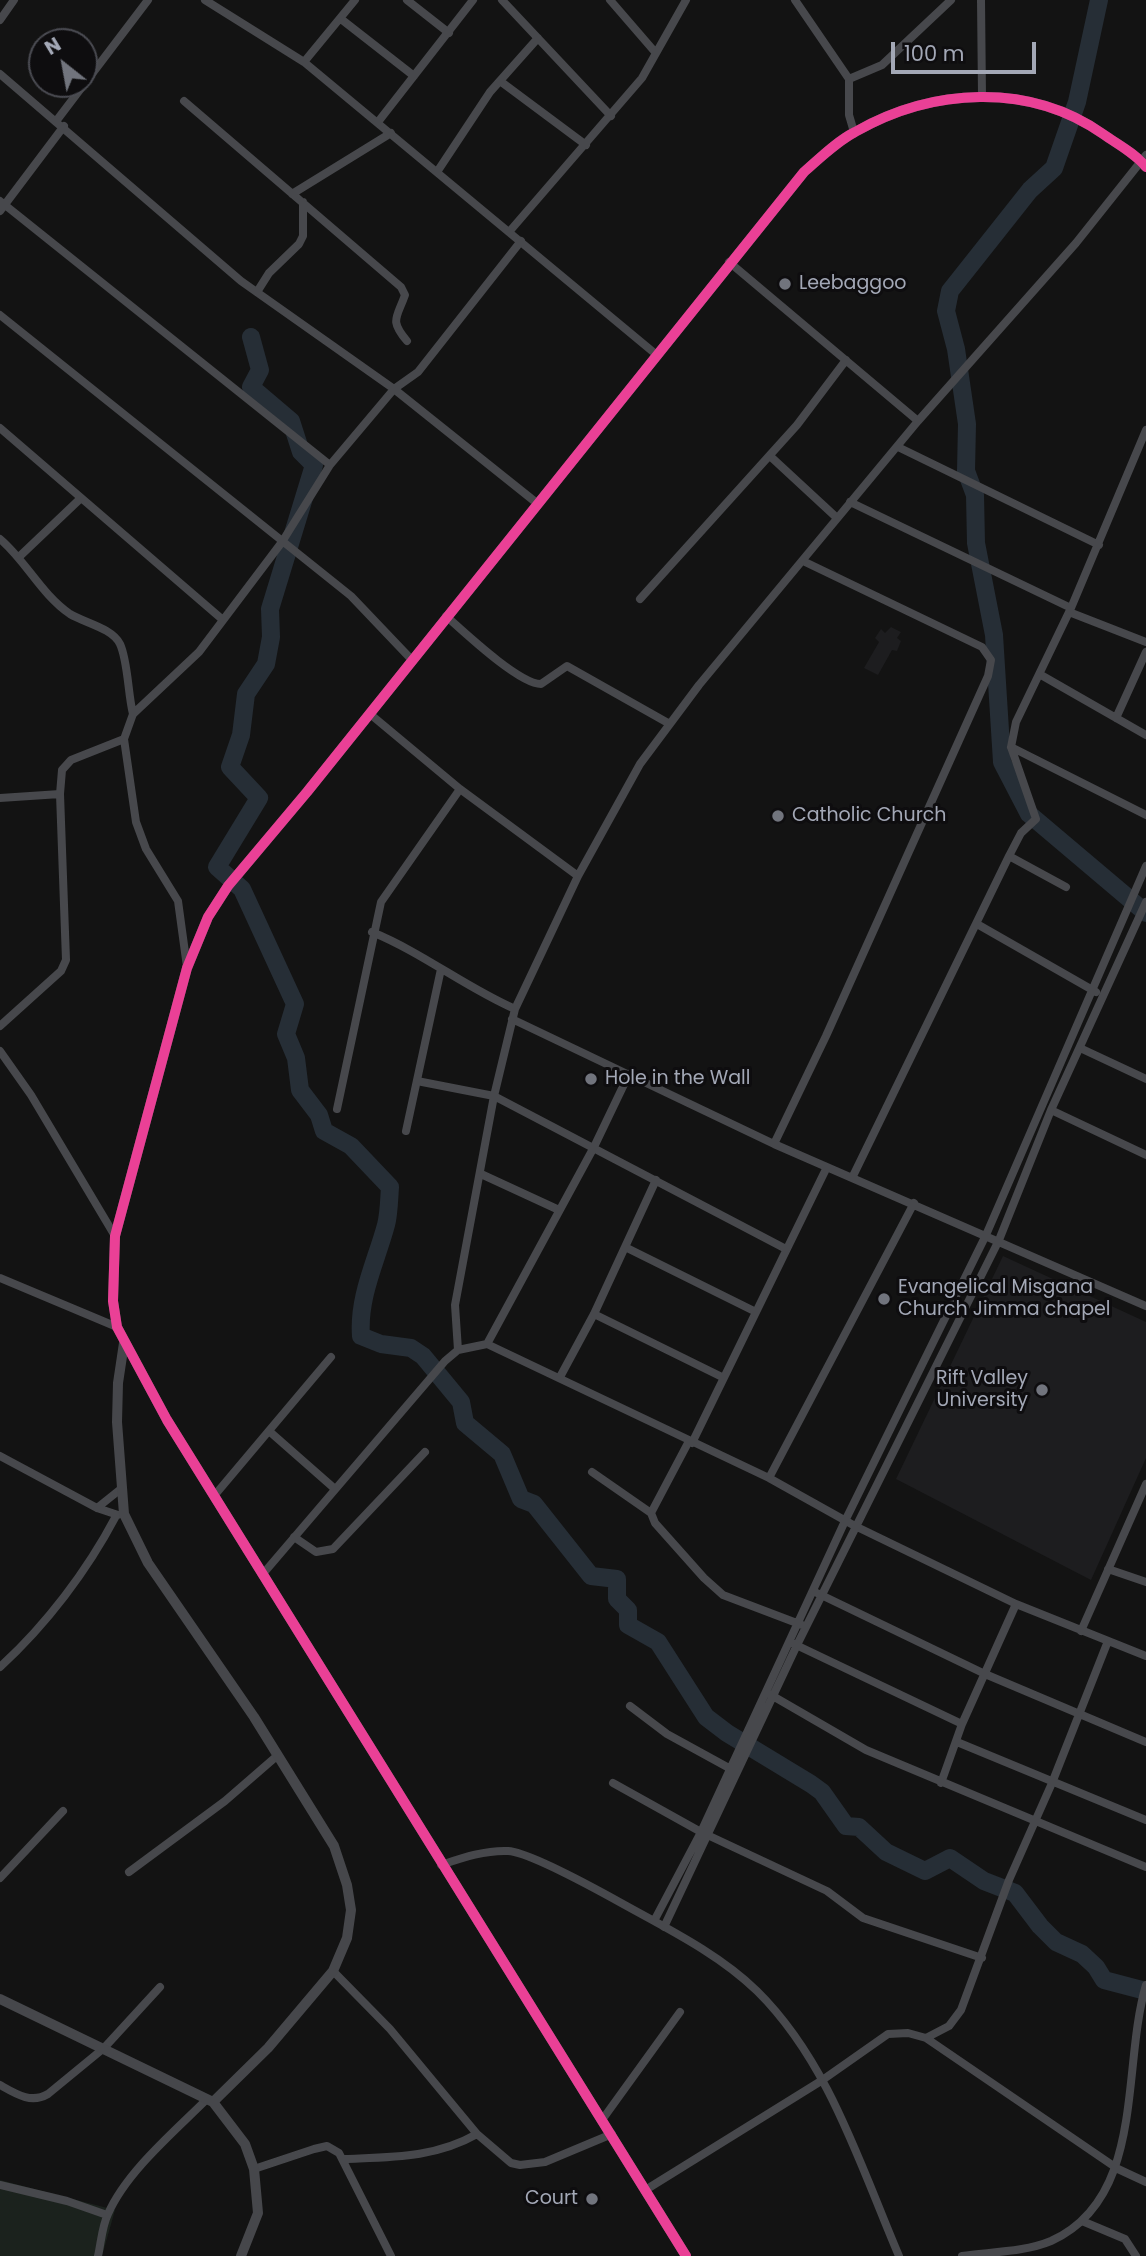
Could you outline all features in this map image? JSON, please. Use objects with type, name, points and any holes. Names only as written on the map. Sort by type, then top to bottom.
[{"type":"street","points":[[0,20],[14,0]]},
{"type":"street","points":[[148,0],[2,206],[330,465]]},
{"type":"street","points":[[205,0],[304,62],[658,356]]},
{"type":"street","points":[[304,62],[355,0]]},
{"type":"street","points":[[407,0],[449,33]]},
{"type":"street","points":[[379,122],[473,0]]},
{"type":"street","points":[[502,0],[611,116]]},
{"type":"street","points":[[610,0],[655,51]]},
{"type":"street","points":[[509,232],[642,78],[685,0]]},
{"type":"street","points":[[795,0],[849,79],[849,115],[854,132]]},
{"type":"street","points":[[849,79],[867,73],[890,58],[951,0]]},
{"type":"street","points":[[981,0],[982,95]]},
{"type":"street","points":[[341,19],[414,76]]},
{"type":"street","points":[[438,172],[500,81],[538,38]]},
{"type":"street","points":[[0,74],[257,292],[394,389],[538,504]]},
{"type":"street","points":[[500,81],[586,145]]},
{"type":"street","points":[[458,1350],[455,1305],[494,1096],[512,1019],[578,876],[640,764],[668,723],[918,421],[1145,161],[1084,121],[1038,103],[982,95],[948,97],[912,105],[854,132],[804,172],[411,659],[370,714],[228,886],[208,917],[187,968],[115,1236],[113,1301],[117,1327],[124,1343],[262,1575],[441,1865],[647,2189],[686,2256]]},
{"type":"street","points":[[184,101],[401,287],[405,295],[395,318],[395,327],[407,341]]},
{"type":"street","points":[[292,194],[391,133]]},
{"type":"street","points":[[257,292],[269,273],[299,244],[303,236],[303,202]]},
{"type":"street","points":[[187,968],[178,901],[146,849],[136,822],[124,739],[133,714],[199,652],[282,542],[330,465],[394,389],[418,372],[521,241]]},
{"type":"street","points":[[729,262],[918,421]]},
{"type":"street","points":[[0,315],[351,596],[411,659]]},
{"type":"street","points":[[640,599],[770,456],[846,360]]},
{"type":"street","points":[[0,428],[223,620]]},
{"type":"street","points":[[853,1176],[1009,856],[1021,833],[1036,819],[1011,747],[1016,722],[1041,675],[1099,545],[1146,430]]},
{"type":"street","points":[[898,447],[1099,545]]},
{"type":"street","points":[[770,456],[837,519]]},
{"type":"street","points":[[20,556],[81,498]]},
{"type":"street","points":[[850,502],[1070,610],[1146,642]]},
{"type":"street","points":[[0,539],[20,556],[38,584],[57,603],[85,623],[114,635],[121,646],[133,714]]},
{"type":"street","points":[[774,1143],[874,932],[988,676],[991,660],[982,647],[803,561]]},
{"type":"street","points":[[446,616],[495,658],[532,682],[541,684],[567,666],[668,723]]},
{"type":"street","points":[[1116,718],[1146,652]]},
{"type":"street","points":[[1041,675],[1146,735]]},
{"type":"street","points":[[370,714],[460,789],[578,876]]},
{"type":"street","points":[[0,1026],[61,971],[66,961],[60,794],[62,770],[71,760],[124,739]]},
{"type":"street","points":[[1011,747],[1146,815]]},
{"type":"street","points":[[337,1109],[359,1014],[372,932],[381,902],[460,789]]},
{"type":"street","points":[[0,798],[60,794]]},
{"type":"street","points":[[1009,856],[1066,887]]},
{"type":"street","points":[[818,1594],[845,1521],[986,1235],[1146,866]]},
{"type":"street","points":[[664,1927],[793,1644],[999,1240],[1051,1110],[1146,902]]},
{"type":"street","points":[[977,924],[1104,995]]},
{"type":"street","points":[[372,932],[402,944],[480,993],[515,1009]]},
{"type":"street","points":[[406,1131],[441,969]]},
{"type":"street","points":[[512,1019],[827,1167],[853,1176],[1146,1306]]},
{"type":"street","points":[[1080,1048],[1146,1079]]},
{"type":"street","points":[[0,1051],[32,1095],[115,1236]]},
{"type":"street","points":[[487,1344],[594,1147],[629,1074]]},
{"type":"street","points":[[417,1082],[494,1096],[786,1249]]},
{"type":"street","points":[[1051,1110],[1146,1155]]},
{"type":"street","points":[[651,1513],[690,1442],[827,1167]]},
{"type":"street","points":[[481,1174],[559,1210]]},
{"type":"street","points":[[560,1377],[594,1314],[656,1180]]},
{"type":"street","points":[[769,1478],[914,1203]]},
{"type":"street","points":[[625,1247],[754,1311]]},
{"type":"street","points":[[0,1278],[117,1327]]},
{"type":"street","points":[[594,1314],[722,1377]]},
{"type":"street","points":[[0,1667],[58,1604],[120,1515],[117,1422],[118,1383],[124,1343]]},
{"type":"street","points":[[262,1575],[458,1350],[487,1344],[769,1478],[845,1521],[1016,1604],[1146,1656]]},
{"type":"street","points":[[214,1496],[331,1357]]},
{"type":"street","points":[[269,1431],[335,1489]]},
{"type":"street","points":[[294,1537],[316,1552],[333,1549],[425,1452]]},
{"type":"street","points":[[0,1456],[97,1508],[120,1515],[148,1563],[278,1755],[334,1846],[347,1885],[351,1910],[347,1938],[333,1971],[268,2048],[154,2153],[107,2215],[98,2256]]},
{"type":"street","points":[[592,1472],[651,1513],[654,1523],[723,1595],[803,1625]]},
{"type":"street","points":[[97,1508],[121,1488]]},
{"type":"street","points":[[1081,1631],[1145,1490]]},
{"type":"street","points":[[1108,1569],[1146,1582]]},
{"type":"street","points":[[818,1594],[985,1674],[1146,1742]]},
{"type":"street","points":[[941,1783],[962,1724],[1016,1604]]},
{"type":"street","points":[[926,2038],[955,2020],[982,1958],[1009,1880],[1052,1783],[1108,1641]]},
{"type":"street","points":[[793,1644],[962,1724]]},
{"type":"street","points":[[654,1921],[705,1833],[729,1768],[769,1695]]},
{"type":"street","points":[[769,1695],[866,1750],[1034,1823],[1146,1867]]},
{"type":"street","points":[[630,1706],[667,1734],[729,1768]]},
{"type":"street","points":[[957,1742],[1146,1820]]},
{"type":"street","points":[[129,1872],[225,1801],[278,1755]]},
{"type":"street","points":[[613,1783],[705,1833],[827,1891],[863,1918],[982,1958]]},
{"type":"street","points":[[0,1878],[63,1811]]},
{"type":"street","points":[[441,1865],[479,1854],[510,1851],[582,1882],[654,1921],[727,1967],[756,1991],[786,2025],[846,2125],[899,2256]]},
{"type":"street","points":[[333,1971],[390,2029],[477,2134],[502,2157],[520,2165],[545,2162],[611,2134]]},
{"type":"street","points":[[962,2256],[1049,2242],[1082,2221],[1097,2206],[1118,2169],[1129,2126],[1133,2060],[1146,1985]]},
{"type":"street","points":[[0,2085],[29,2099],[39,2099],[104,2048],[160,1987]]},
{"type":"street","points":[[0,1999],[210,2100],[245,2144],[254,2169],[258,2213],[242,2256]]},
{"type":"street","points":[[602,2120],[680,2012]]},
{"type":"street","points":[[647,2189],[821,2081],[888,2034],[908,2033],[926,2038],[1118,2169],[1146,2182]]},
{"type":"street","points":[[345,2159],[424,2155],[458,2144],[477,2134]]},
{"type":"street","points":[[254,2169],[327,2147],[345,2159],[357,2192],[391,2256]]},
{"type":"street","points":[[0,2185],[66,2201],[107,2215]]},
{"type":"street","points":[[1082,2221],[1125,2239],[1136,2256]]},
{"type":"shaded area","points":[[891,627],[901,632],[897,638],[901,641],[897,651],[892,650],[878,675],[864,668],[879,642],[875,638],[881,629],[885,633]]},
{"type":"shaded area","name":"Rift Valley University","points":[[1003,1256],[1146,1322],[1146,1458],[1091,1580],[896,1479]]},
{"type":"shaded area","points":[[0,2180],[115,2210],[102,2256],[0,2256]]},
{"type":"waterway","points":[[1099,0],[1077,102],[1054,168],[1030,190],[950,291],[946,311],[956,349],[967,424],[966,471],[975,495],[976,543],[994,635],[1002,762],[1029,814],[1146,913]]},
{"type":"waterway","points":[[251,337],[260,370],[251,387],[291,421],[301,452],[314,465],[270,609],[271,637],[266,664],[246,694],[241,735],[230,767],[259,798],[217,867],[242,889],[295,1004],[286,1034],[296,1058],[300,1090],[319,1115],[324,1131],[351,1146],[390,1187],[387,1221],[362,1307],[361,1336],[381,1344],[411,1348],[423,1356],[461,1402],[465,1423],[502,1454],[521,1499],[534,1504],[591,1576],[617,1579],[617,1599],[628,1610],[628,1625],[658,1642],[706,1717],[822,1792],[846,1826],[859,1827],[886,1852],[925,1871],[950,1858],[984,1881],[1015,1893],[1056,1942],[1082,1954],[1096,1967],[1104,1980],[1146,1991]]},
{"type":"cycle path","points":[[686,2256],[167,1420],[117,1327],[113,1301],[115,1236],[187,968],[208,917],[228,886],[307,792],[804,172],[841,140],[885,117],[916,106],[980,97],[1012,99],[1044,106],[1074,117],[1126,149],[1146,167]]},
{"type":"place","name":"Leebaggoo","points":[[785,284]]},
{"type":"place","name":"Catholic Church","points":[[778,816]]},
{"type":"place","name":"Hole in the Wall","points":[[591,1079]]},
{"type":"place","name":"Evangelical Misgana Church Jimma chapel","points":[[884,1299]]},
{"type":"place","name":"Rift Valley University","points":[[1042,1390]]},
{"type":"place","name":"Court","points":[[592,2199]]}]
